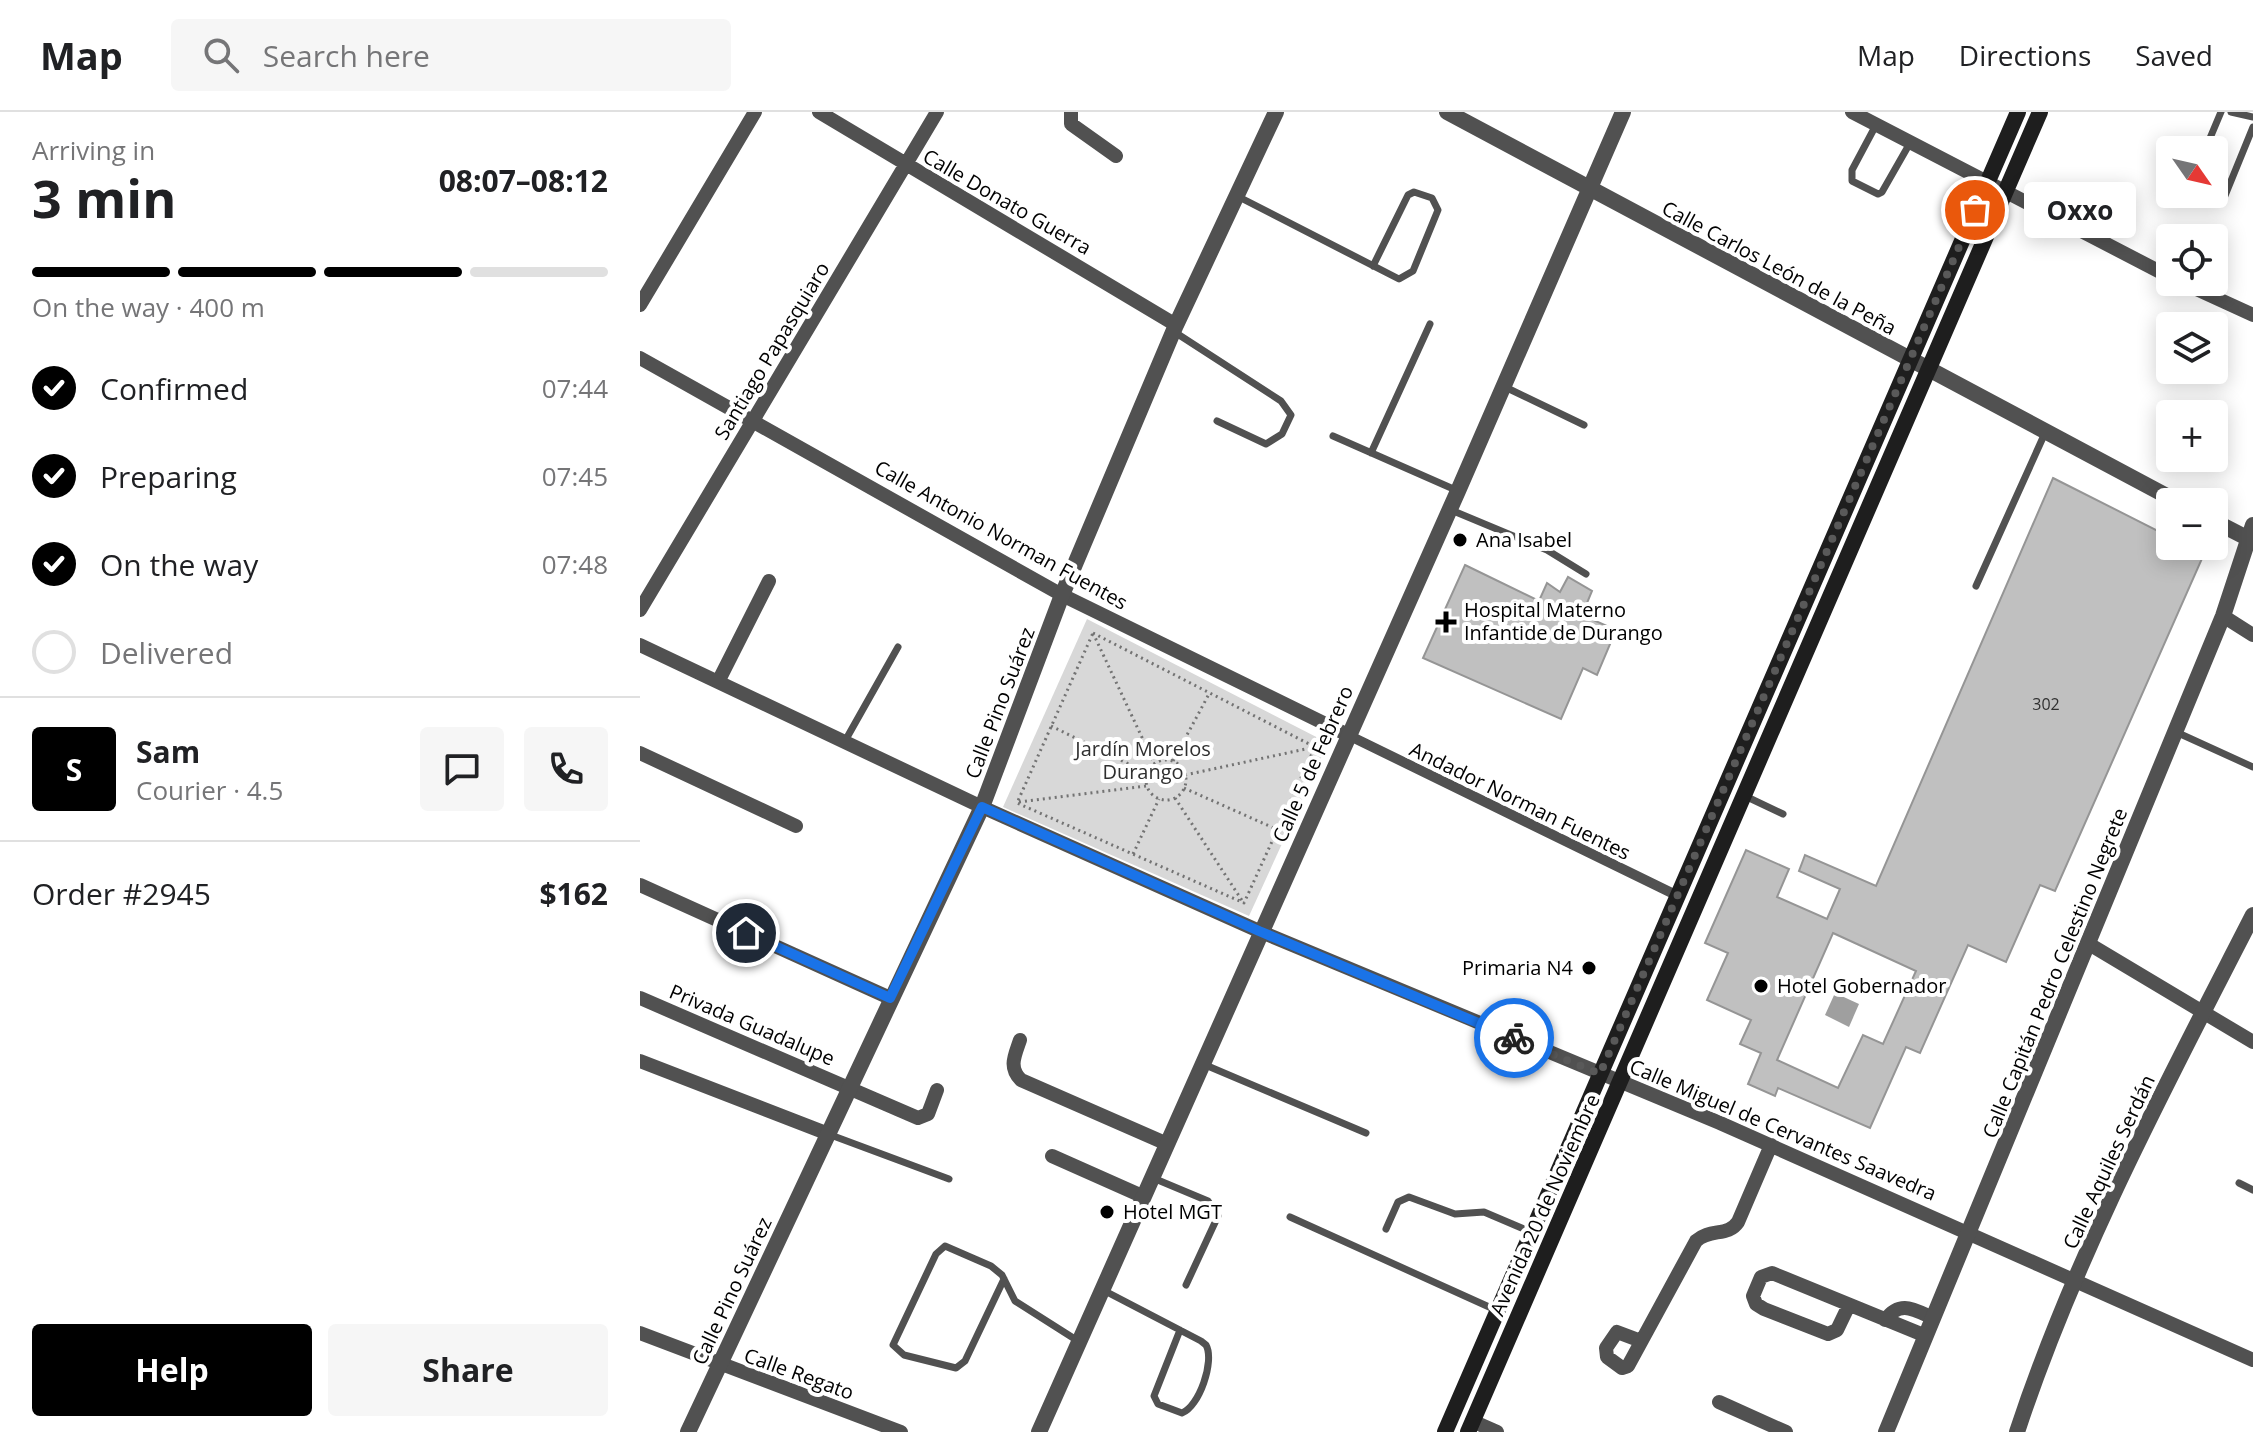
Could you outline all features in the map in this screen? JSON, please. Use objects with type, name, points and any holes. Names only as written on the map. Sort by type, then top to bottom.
[{"type":"main road","name":"Avenida 20 de Noviembre","points":[[1445,1432],[2018,112]]},
{"type":"main road","name":"Avenida 20 de Noviembre","points":[[1470,1427],[2040,112]]},
{"type":"street","points":[[640,305],[755,112]]},
{"type":"street","name":"Calle Donato Guerra","points":[[819,112],[1175,328]]},
{"type":"street","name":"Santiago Papasquiaro","points":[[640,610],[937,112]]},
{"type":"street","points":[[1071,112],[1071,124],[1075,128],[1116,156]]},
{"type":"street","name":"Calle Pino Suárez","points":[[688,1432],[982,807],[1062,595],[1175,328],[1276,112]]},
{"type":"street","name":"Calle Carlos León de la Peña","points":[[1447,112],[2156,491]]},
{"type":"street","name":"Calle 5 de Febrero","points":[[1039,1432],[1200,1063],[1458,491],[1623,112]]},
{"type":"street","points":[[1852,112],[1874,120],[2004,194],[2156,270]]},
{"type":"street","points":[[2212,296],[2253,315]]},
{"type":"street","name":"Calle Antonio Norman Fuentes","points":[[640,358],[1062,595],[1348,735]]},
{"type":"street","points":[[2228,525],[2251,532]]},
{"type":"street","name":"Calle Capitán Pedro Celestino Negrete","points":[[1886,1432],[2176,732],[2223,616],[2251,532]]},
{"type":"street","points":[[719,680],[769,581]]},
{"type":"street","points":[[2223,616],[2253,635]]},
{"type":"street","name":"Calle Miguel de Cervantes Saavedra","points":[[640,645],[982,807],[1259,931],[1771,1145],[2253,1360]]},
{"type":"street","name":"Andador Norman Fuentes","points":[[1348,735],[1678,896]]},
{"type":"street","points":[[640,753],[796,826]]},
{"type":"street","points":[[640,885],[890,998]]},
{"type":"street","name":"Calle Aquiles Serdán","points":[[2017,1432],[2076,1279],[2253,915]]},
{"type":"street","points":[[2089,944],[2253,1042]]},
{"type":"street","name":"Privada Guadalupe","points":[[640,998],[922,1118],[928,1114],[937,1090]]},
{"type":"street","points":[[1020,1040],[1013,1069],[1021,1080],[1165,1143]]},
{"type":"street","points":[[640,1061],[826,1133]]},
{"type":"street","points":[[1641,1341],[1696,1241],[1707,1233],[1734,1228],[1771,1145]]},
{"type":"street","points":[[1052,1156],[1142,1196]]},
{"type":"street","points":[[1849,1305],[1837,1330],[1824,1334],[1759,1306],[1753,1296],[1761,1277],[1772,1273],[1926,1336]]},
{"type":"street","points":[[1885,1320],[1894,1308],[1904,1306],[1933,1318]]},
{"type":"street","name":"Calle Regato","points":[[640,1333],[720,1366],[901,1432]]},
{"type":"street","points":[[1719,1402],[1786,1432]]},
{"type":"street","points":[[1470,1427],[1497,1432]]},
{"type":"lane","points":[[2211,136],[2221,112]]},
{"type":"lane","points":[[2231,112],[2253,117]]},
{"type":"lane","points":[[1874,120],[1852,170],[1852,181],[1878,194],[1882,192],[1910,143]]},
{"type":"lane","points":[[2228,188],[2253,127]]},
{"type":"lane","points":[[1237,196],[1373,266],[1399,279],[1410,275],[1438,210],[1432,198],[1414,192],[1408,195],[1373,266]]},
{"type":"lane","points":[[1371,453],[1430,324]]},
{"type":"lane","points":[[1175,328],[1281,401],[1291,415],[1282,434],[1266,444],[1217,421]]},
{"type":"lane","points":[[1503,387],[1584,425]]},
{"type":"lane","points":[[1976,586],[2045,433]]},
{"type":"lane","points":[[1333,436],[1458,491]]},
{"type":"lane","points":[[1450,509],[1547,550],[1586,574]]},
{"type":"lane","points":[[845,741],[898,647]]},
{"type":"lane","points":[[2176,732],[2253,767]]},
{"type":"lane","points":[[1743,796],[1783,814]]},
{"type":"lane","points":[[1200,1063],[1366,1133]]},
{"type":"lane","points":[[826,1133],[949,1179]]},
{"type":"lane","points":[[1151,1177],[1208,1201],[1218,1216],[1186,1285]]},
{"type":"lane","points":[[2239,1183],[2253,1190]]},
{"type":"lane","points":[[1386,1229],[1398,1202],[1409,1197],[1455,1214],[1484,1212],[1531,1232]]},
{"type":"lane","points":[[1290,1217],[1498,1311]]},
{"type":"lane","points":[[1004,1279],[965,1361],[956,1368],[904,1355],[893,1345],[941,1247],[945,1246],[991,1266],[1004,1279],[1015,1301],[1034,1317],[1079,1341]]},
{"type":"lane","points":[[1102,1289],[1201,1341],[1210,1351],[1195,1401],[1182,1413],[1158,1404],[1154,1396],[1180,1330]]},
{"type":"path","points":[[1093,633],[1315,747]]},
{"type":"path","points":[[1017,803],[1093,633]]},
{"type":"path","points":[[1093,633],[1154,763]]},
{"type":"path","points":[[1173,761],[1210,693]]},
{"type":"path","points":[[1051,726],[1147,773]]},
{"type":"path","points":[[1185,775],[1315,747]]},
{"type":"path","points":[[1244,903],[1315,747]]},
{"type":"path","points":[[1173,761],[1185,775],[1184,788],[1175,798],[1159,799],[1146,786],[1147,773],[1154,763],[1173,761]]},
{"type":"path","points":[[1017,803],[1146,786]]},
{"type":"path","points":[[1184,788],[1277,829]]},
{"type":"path","points":[[1175,798],[1244,903]]},
{"type":"path","points":[[1133,854],[1159,799]]},
{"type":"path","points":[[1017,803],[1244,903]]},
{"type":"green space","name":"Jardín Morelos Durango","points":[[1087,619],[1328,743],[1249,916],[1003,807]]},
{"type":"shaded area","points":[[1835,993],[1859,1004],[1849,1027],[1825,1015]]},
{"type":"building","points":[[2053,478],[2156,530],[2156,560],[2201,560],[2055,891],[2040,885],[2006,962],[1968,945],[1920,1053],[1906,1047],[1870,1128],[1778,1088],[1775,1096],[1748,1084],[1761,1053],[1740,1044],[1751,1020],[1707,1000],[1728,953],[1705,943],[1746,850],[1789,869],[1777,897],[1827,919],[1840,889],[1799,871],[1805,855],[1876,886]],"holes":[[[1833,933],[1916,971],[1883,1044],[1863,1035],[1838,1088],[1777,1060]]]},
{"type":"building","points":[[1465,565],[1539,601],[1547,583],[1560,592],[1568,577],[1592,591],[1582,615],[1616,630],[1597,675],[1583,668],[1561,719],[1423,658]]},
{"type":"way so far","points":[[1514,1038],[1600,1074],[1975,210]]},
{"type":"place","name":"Oxxo","points":[[1975,210]]},
{"type":"place","name":"Ana Isabel","points":[[1460,540]]},
{"type":"place","name":"Hospital Materno Infantide de Durango","points":[[1446,622]]},
{"type":"place","name":"Primaria N4","points":[[1589,968]]},
{"type":"place","name":"Hotel Gobernador","points":[[1761,986]]},
{"type":"place","name":"Hotel MGT","points":[[1107,1212]]},
{"type":"route","points":[[746,933],[890,998],[982,807],[1259,931],[1514,1038]]}]
